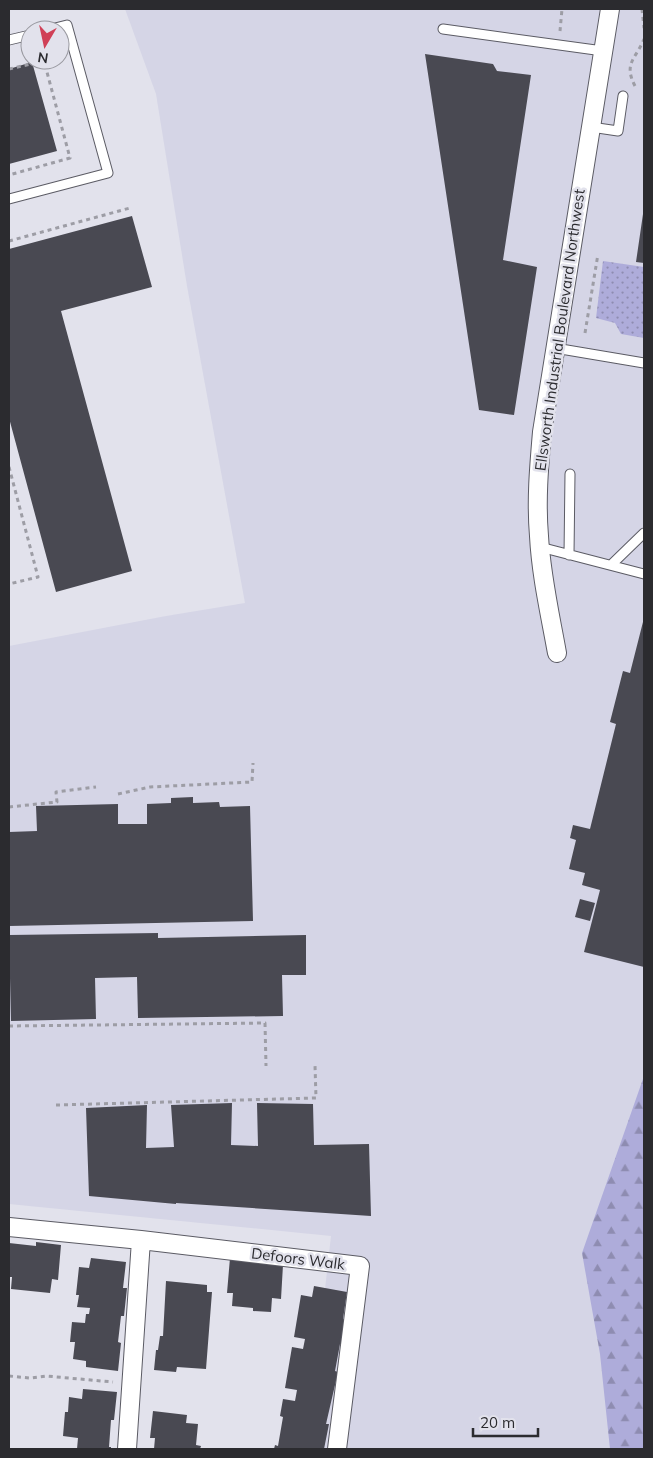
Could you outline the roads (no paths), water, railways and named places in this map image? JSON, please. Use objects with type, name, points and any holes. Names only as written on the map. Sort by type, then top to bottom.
[{"type":"street","name":"Ellsworth Industrial Boulevard Northwest","points":[[557,653],[540,547],[538,475],[542,432],[610,9]]},
{"type":"street","name":"Defoors Walk","points":[[9,1227],[142,1240],[360,1266],[337,1449]]},
{"type":"street","points":[[128,1449],[142,1240]]},
{"type":"lane","points":[[443,29],[603,51]]},
{"type":"lane","points":[[9,199],[108,173],[70,39]]},
{"type":"lane","points":[[591,127],[618,131],[623,96]]},
{"type":"lane","points":[[555,348],[644,363]]},
{"type":"lane","points":[[569,555],[570,474]]},
{"type":"lane","points":[[611,565],[644,533]]},
{"type":"lane","points":[[540,547],[644,574]]}]
